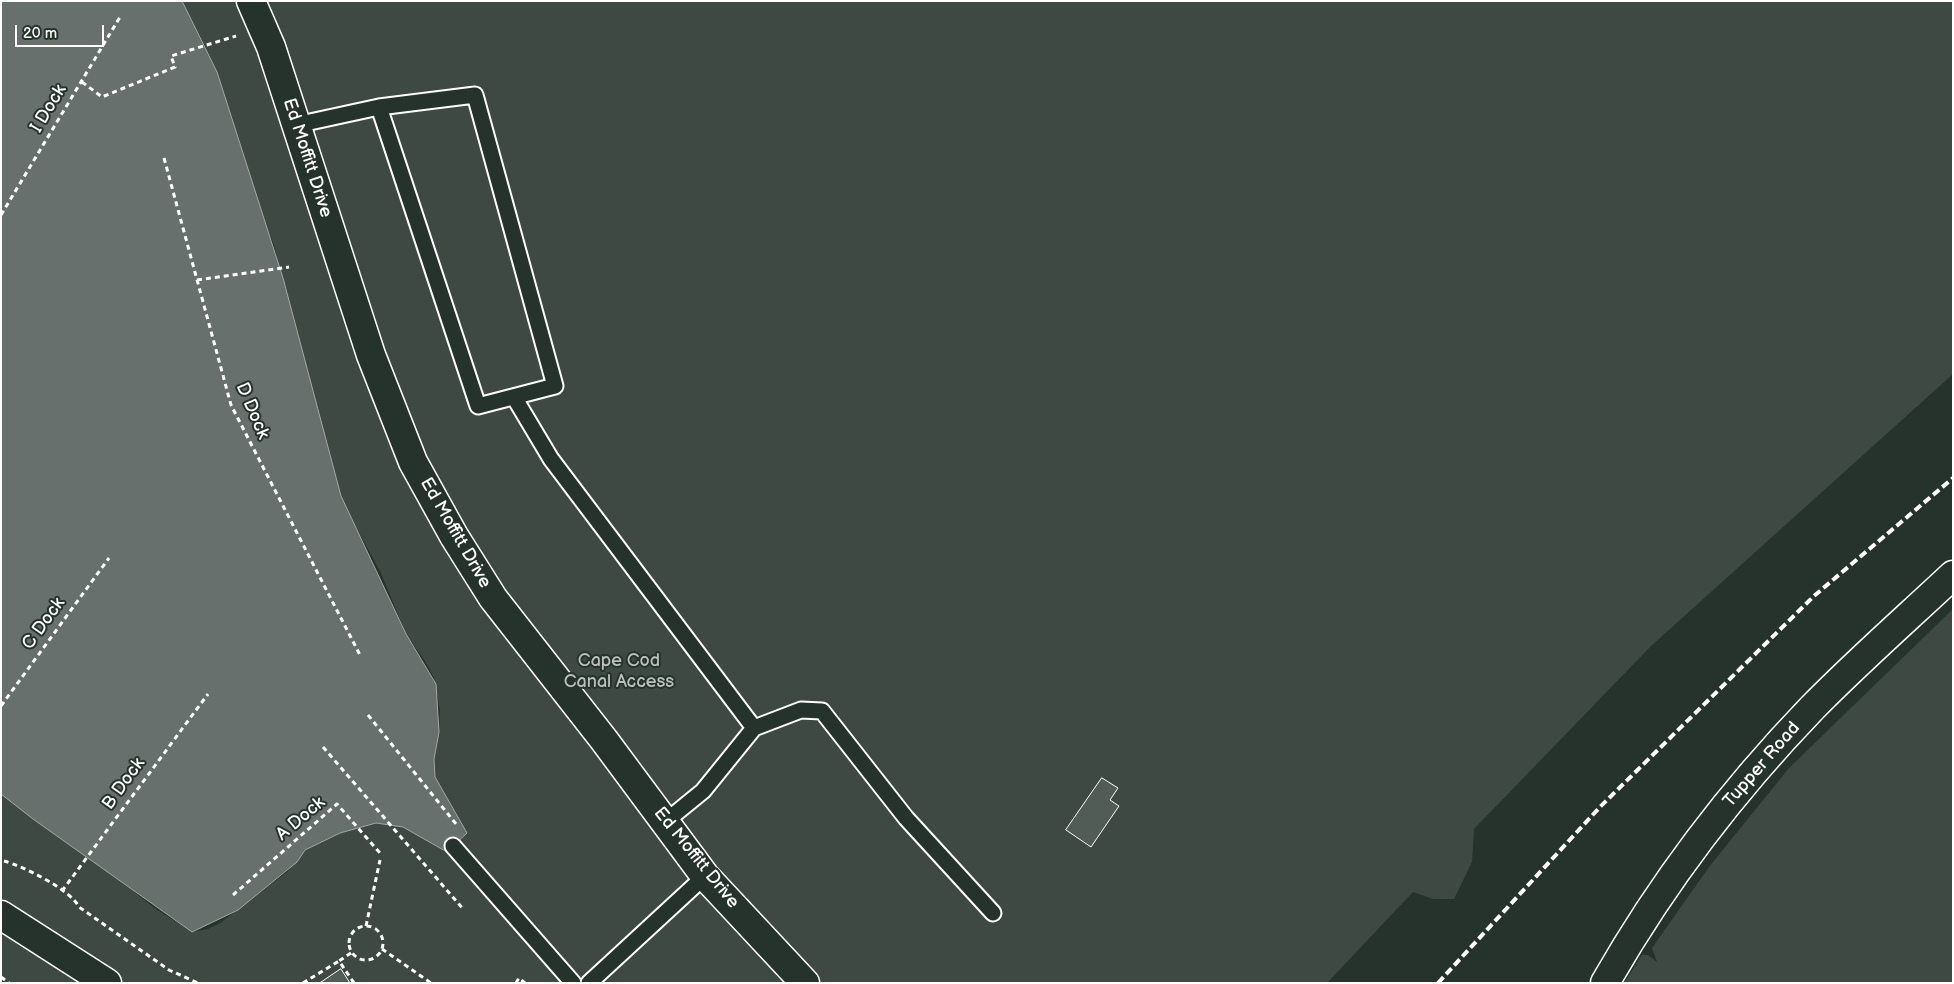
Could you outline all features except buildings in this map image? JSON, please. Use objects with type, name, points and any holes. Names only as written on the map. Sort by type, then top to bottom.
[{"type":"street","name":"Ed Moffitt Drive","points":[[251,1],[271,47],[371,355],[413,462],[454,536],[492,598],[604,740],[705,876],[805,983]]},
{"type":"street","name":"Tupper Road","points":[[1605,983],[1666,884],[1738,791],[1812,708],[1953,575]]},
{"type":"street","points":[[1,915],[107,983]]},
{"type":"lane","points":[[296,125],[379,108],[475,95],[555,386],[478,406],[379,108]]},
{"type":"lane","points":[[514,397],[550,458],[754,728]]},
{"type":"lane","points":[[665,822],[703,791],[754,728],[800,710],[822,712],[906,818],[993,913]]},
{"type":"lane","points":[[453,846],[573,983]]},
{"type":"lane","points":[[589,983],[705,876]]},
{"type":"path","name":"I Dock","points":[[1,215],[120,17]]},
{"type":"path","points":[[82,82],[102,97],[175,67],[171,56],[239,35]]},
{"type":"path","name":"D Dock","points":[[164,158],[231,405],[361,657]]},
{"type":"path","points":[[197,280],[289,267]]},
{"type":"path","name":"C Dock","points":[[1,706],[108,558]]},
{"type":"path","name":"B Dock","points":[[62,891],[208,694]]},
{"type":"path","points":[[368,715],[458,826]]},
{"type":"path","points":[[323,747],[464,910]]},
{"type":"path","name":"A Dock","points":[[233,896],[337,804],[380,853]]},
{"type":"path","points":[[366,926],[380,860]]},
{"type":"path","points":[[4,861],[24,867],[62,891],[76,902],[79,907],[169,970],[198,983]]},
{"type":"path","points":[[366,926],[374,928],[383,941],[382,949],[377,956],[361,960],[351,953],[349,948],[350,936],[357,928],[366,926]]},
{"type":"path","points":[[382,949],[431,983]]},
{"type":"path","points":[[303,983],[351,953]]},
{"type":"path","points":[[339,961],[354,983]]},
{"type":"path","points":[[1,977],[9,983]]},
{"type":"path","points":[[516,983],[518,978],[525,983]]},
{"type":"green space","name":"Cape Cod Canal Access","points":[[182,1],[1953,1],[1953,374],[1651,646],[1474,829],[1472,862],[1454,899],[1433,899],[1413,892],[1327,983],[1,983],[1,793],[119,879],[153,907],[192,932],[208,929],[220,923],[287,872],[305,850],[340,833],[376,823],[395,825],[432,841],[447,852],[467,833],[435,777],[434,759],[439,732],[440,710],[434,678],[425,661],[406,634],[380,571],[350,516],[329,471],[274,245],[258,206],[217,72]]},
{"type":"green space","points":[[1953,609],[1953,983],[1624,983],[1642,955],[1648,955],[1657,962],[1652,948],[1709,867],[1789,768]]},
{"type":"shaded area","points":[[1,1],[182,1],[217,72],[283,278],[341,496],[406,634],[436,684],[439,732],[434,759],[435,777],[467,833],[447,852],[403,827],[376,823],[340,833],[305,850],[297,862],[238,910],[192,932],[33,819],[1,794]]},
{"type":"railway","points":[[1438,983],[1600,807],[1814,596],[1953,478]]}]
